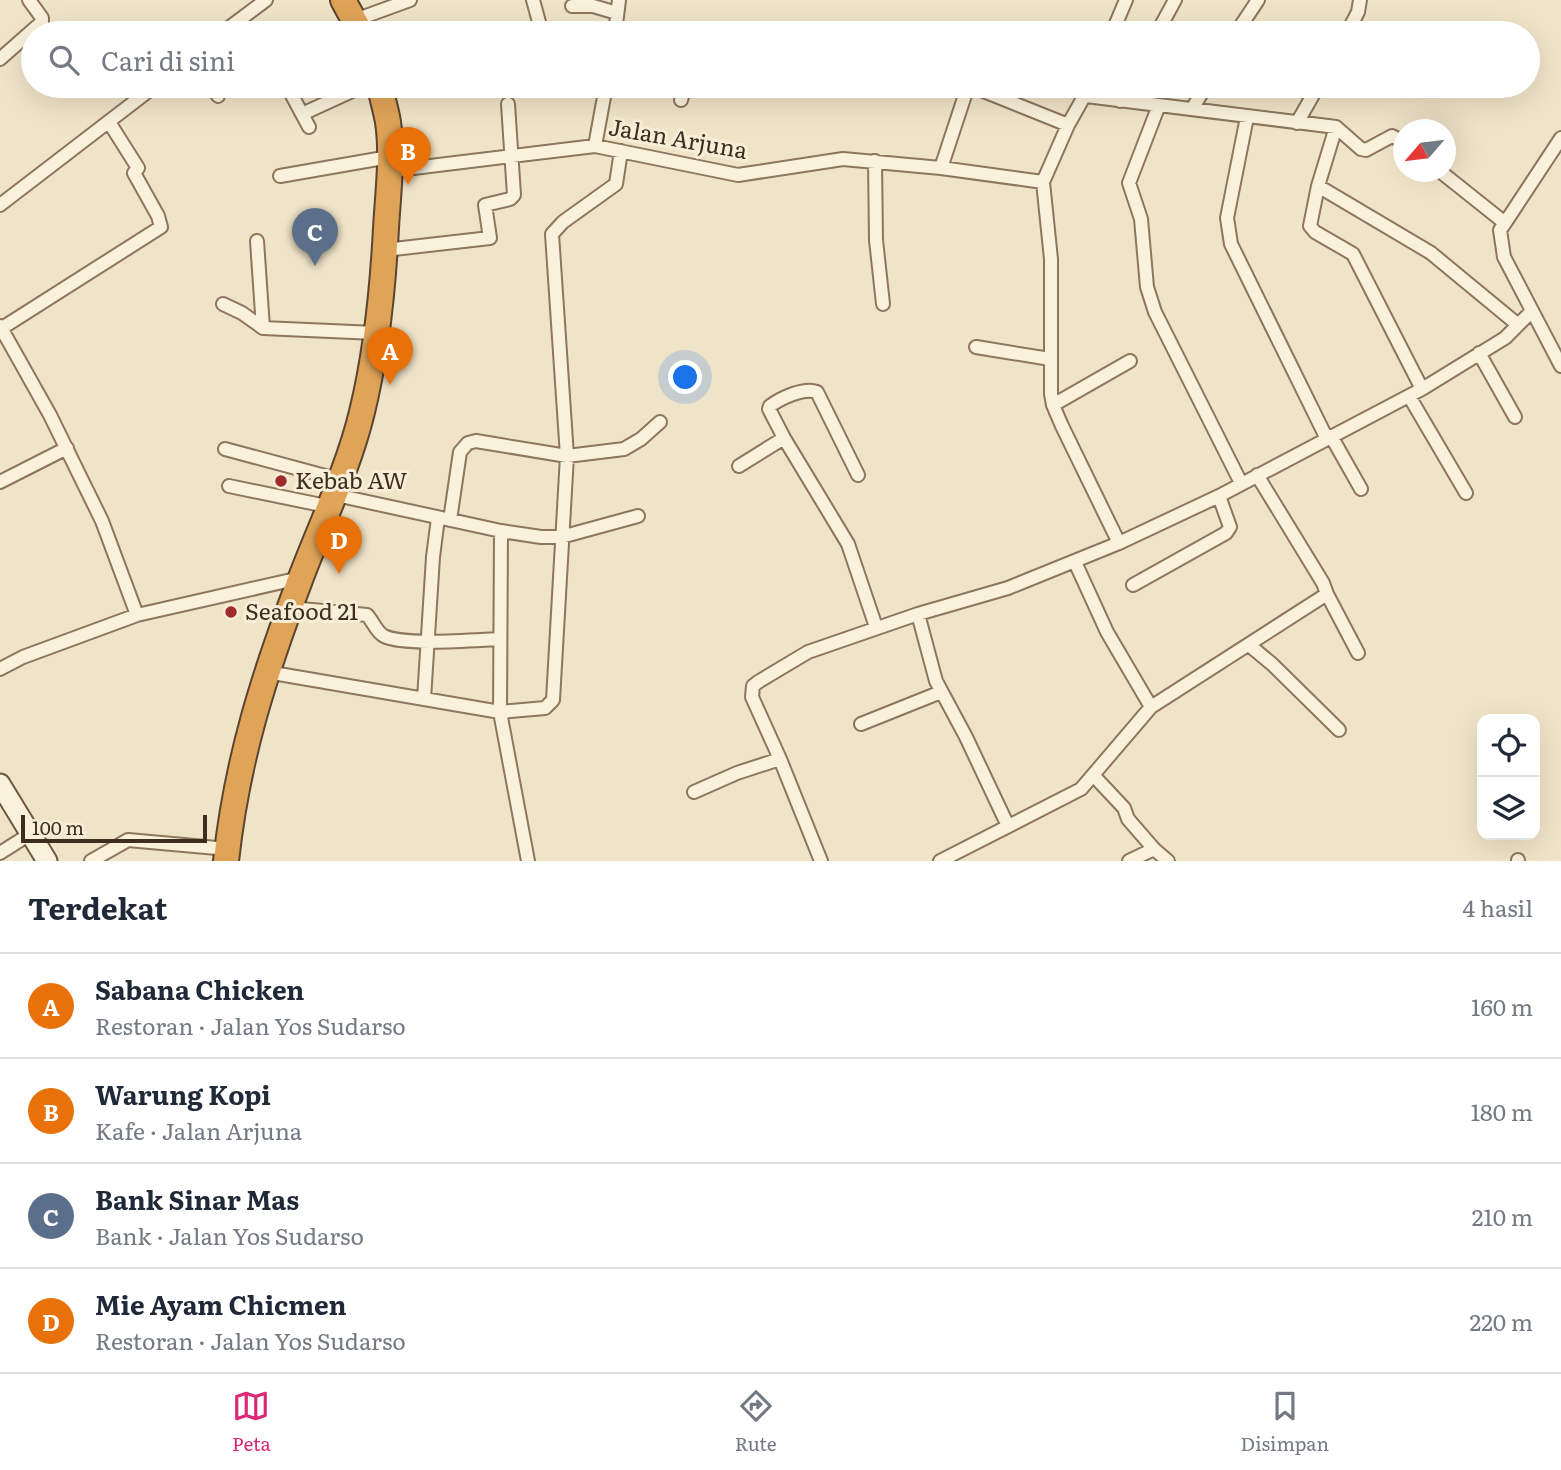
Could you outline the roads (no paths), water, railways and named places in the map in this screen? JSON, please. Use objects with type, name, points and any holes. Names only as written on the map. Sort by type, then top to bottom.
[{"type":"highway","points":[[227,855],[243,754],[267,672],[301,578],[336,494],[362,412],[385,250],[389,164],[388,124],[383,98]]},
{"type":"street","points":[[29,0],[42,21]]},
{"type":"street","points":[[238,21],[266,0]]},
{"type":"street","points":[[353,18],[410,0]]},
{"type":"street","points":[[533,0],[539,21]]},
{"type":"street","points":[[1117,21],[1126,0]]},
{"type":"street","points":[[1164,21],[1175,0]]},
{"type":"street","points":[[1244,21],[1258,0]]},
{"type":"street","points":[[1354,21],[1359,12],[1360,0]]},
{"type":"street","points":[[572,6],[618,6]]},
{"type":"street","points":[[0,59],[21,40]]},
{"type":"street","points":[[0,205],[140,98]]},
{"type":"street","points":[[293,98],[309,127]]},
{"type":"street","points":[[302,114],[337,98]]},
{"type":"street","points":[[595,146],[604,98]]},
{"type":"street","points":[[941,168],[965,98]]},
{"type":"street","points":[[999,98],[1068,125]]},
{"type":"street","points":[[1084,98],[1068,125],[1043,182],[1051,259],[1050,359],[1053,405],[1119,543]]},
{"type":"street","points":[[1110,98],[1336,127],[1361,149],[1366,150],[1393,136]]},
{"type":"street","points":[[1192,109],[1199,98]]},
{"type":"street","points":[[1297,123],[1311,98]]},
{"type":"street","points":[[385,250],[489,239],[491,236],[485,205],[513,198],[508,104]]},
{"type":"street","points":[[1159,105],[1129,183],[1141,219],[1147,286],[1154,312],[1241,484]]},
{"type":"street","points":[[1247,117],[1227,218],[1231,244],[1329,438],[1361,489]]},
{"type":"street","points":[[109,122],[138,168],[134,173],[162,227],[1,327],[67,448],[113,546],[137,615]]},
{"type":"street","points":[[1336,127],[1318,186],[1310,226],[1315,232],[1353,254],[1422,389]]},
{"type":"street","points":[[1561,138],[1500,230],[1504,257],[1561,366]]},
{"type":"street","name":"Jalan Arjuna","points":[[280,176],[595,146],[738,175],[833,159],[941,168],[1043,182]]},
{"type":"street","points":[[267,672],[500,712],[545,708],[553,700],[567,456],[552,234],[563,222],[616,184],[621,151]]},
{"type":"street","points":[[875,161],[876,240],[883,304]]},
{"type":"street","points":[[1454,182],[1505,223]]},
{"type":"street","points":[[1318,186],[1431,253],[1517,324]]},
{"type":"street","points":[[257,241],[263,328]]},
{"type":"street","points":[[223,304],[263,328],[375,333]]},
{"type":"street","points":[[820,861],[780,759],[756,710],[752,697],[753,686],[808,652],[876,627],[999,592],[1119,543],[1219,496],[1422,389],[1505,338],[1531,312]]},
{"type":"street","points":[[976,347],[1050,359]]},
{"type":"street","points":[[1479,353],[1515,417]]},
{"type":"street","points":[[1053,405],[1130,361]]},
{"type":"street","points":[[858,475],[817,392],[804,391],[770,406],[784,438],[848,544],[876,627]]},
{"type":"street","points":[[1409,396],[1465,493]]},
{"type":"street","points":[[424,699],[433,557],[460,452],[468,443],[476,441],[567,456],[624,449],[641,439],[660,422]]},
{"type":"street","points":[[739,466],[784,438]]},
{"type":"street","points":[[0,482],[67,448]]},
{"type":"street","points":[[225,449],[336,494]]},
{"type":"street","points":[[1257,475],[1323,583],[1358,653]]},
{"type":"street","points":[[229,486],[336,494],[501,531],[561,537],[638,516]]},
{"type":"street","points":[[1133,585],[1226,533],[1230,527],[1219,496]]},
{"type":"street","points":[[501,531],[500,712],[528,861]]},
{"type":"street","points":[[1075,562],[1107,632],[1152,707]]},
{"type":"street","points":[[0,669],[23,657],[137,615],[301,578]]},
{"type":"street","points":[[940,861],[967,855],[1008,827],[1076,793],[1094,776],[1152,707],[1327,594]]},
{"type":"street","points":[[290,608],[366,615],[384,637],[428,642],[500,639]]},
{"type":"street","points":[[918,614],[941,692],[966,737],[1008,827]]},
{"type":"street","points":[[1249,645],[1339,730]]},
{"type":"street","points":[[861,724],[941,692]]},
{"type":"street","points":[[694,792],[754,766],[780,759]]},
{"type":"street","points":[[1094,776],[1124,808],[1128,819],[1154,849],[1168,861]]},
{"type":"street","points":[[0,784],[47,861]]},
{"type":"street","points":[[0,853],[30,834]]},
{"type":"street","points":[[91,861],[128,840],[227,855]]},
{"type":"street","points":[[1129,861],[1154,849]]},
{"type":"place","name":"Warung Kopi","points":[[408,185]]},
{"type":"place","name":"Bank Sinar Mas","points":[[315,266]]},
{"type":"place","name":"Sabana Chicken","points":[[390,385]]},
{"type":"place","name":"Kebab AW","points":[[281,481]]},
{"type":"place","name":"Mie Ayam Chicmen","points":[[339,574]]},
{"type":"place","name":"Seafood 21","points":[[231,612]]}]
